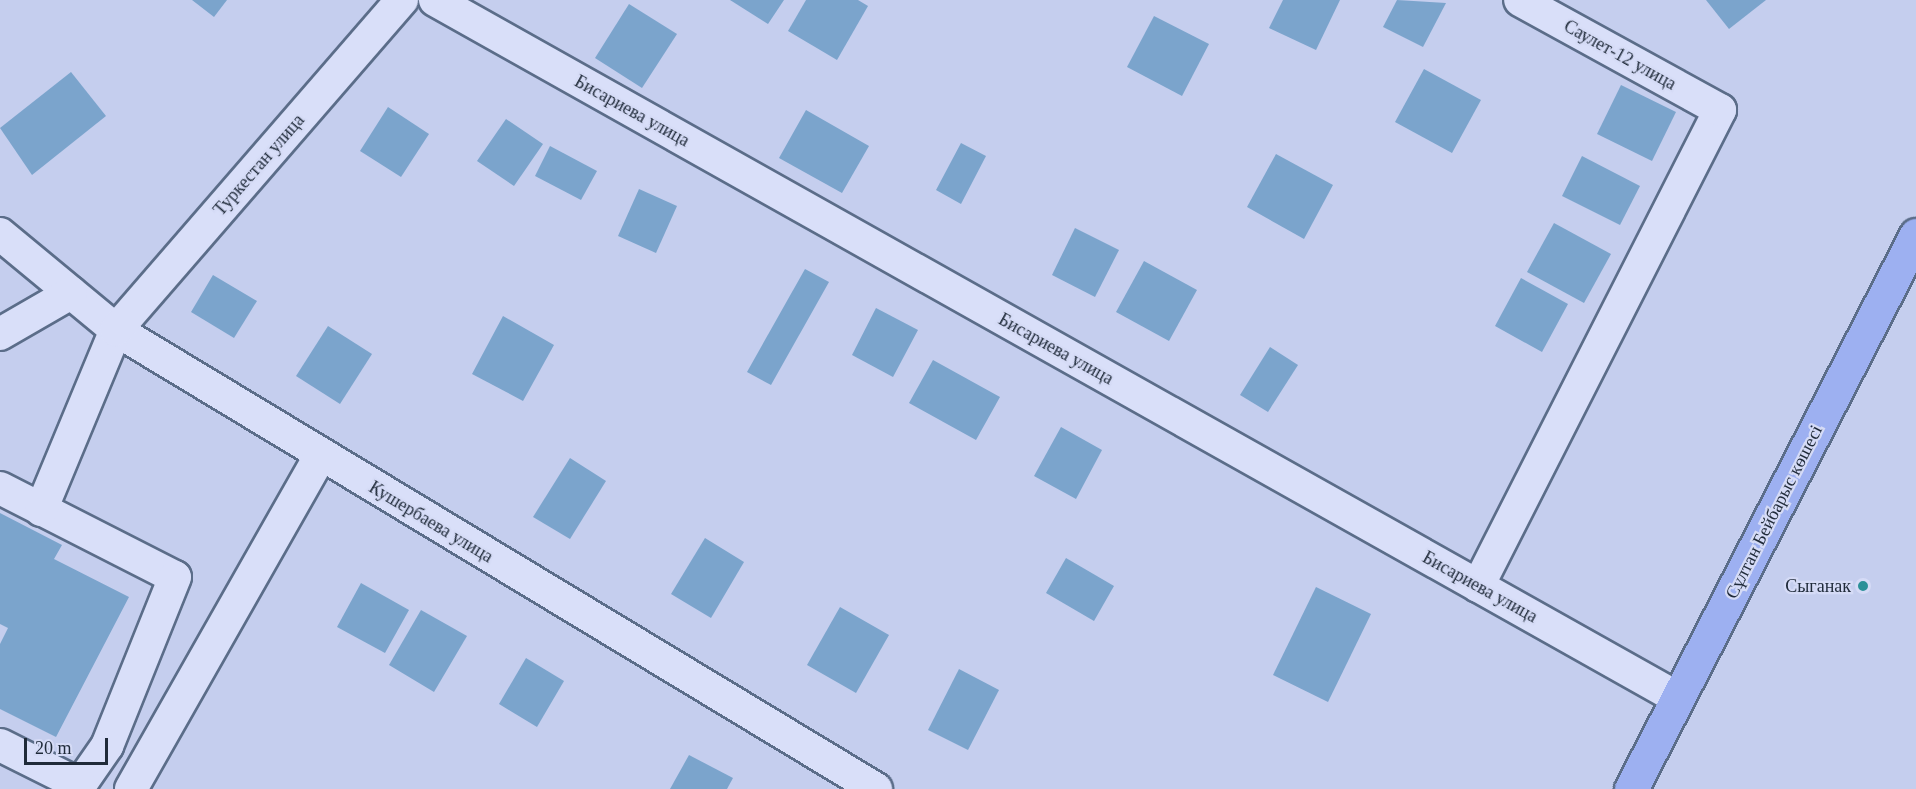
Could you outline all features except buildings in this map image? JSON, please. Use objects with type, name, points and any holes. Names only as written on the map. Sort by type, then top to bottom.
[{"type":"main road","name":"Сұлтан Бейбарыс көшесі","points":[[1631,789],[1916,235]]},
{"type":"street","name":"Туркестан улица","points":[[41,510],[116,330],[402,0]]},
{"type":"street","name":"Бисариева улица","points":[[435,0],[1678,698]]},
{"type":"street","name":"Саулет-12 улица","points":[[1478,586],[1720,110],[1520,0]]},
{"type":"street","name":"Кушербаева улица","points":[[0,234],[116,330],[863,786]]},
{"type":"street","points":[[0,334],[71,293]]},
{"type":"street","points":[[131,789],[321,455]]},
{"type":"street","points":[[0,488],[175,577],[107,746],[80,785],[0,745]]},
{"type":"place","name":"Сыганак","points":[[1863,586]]}]
